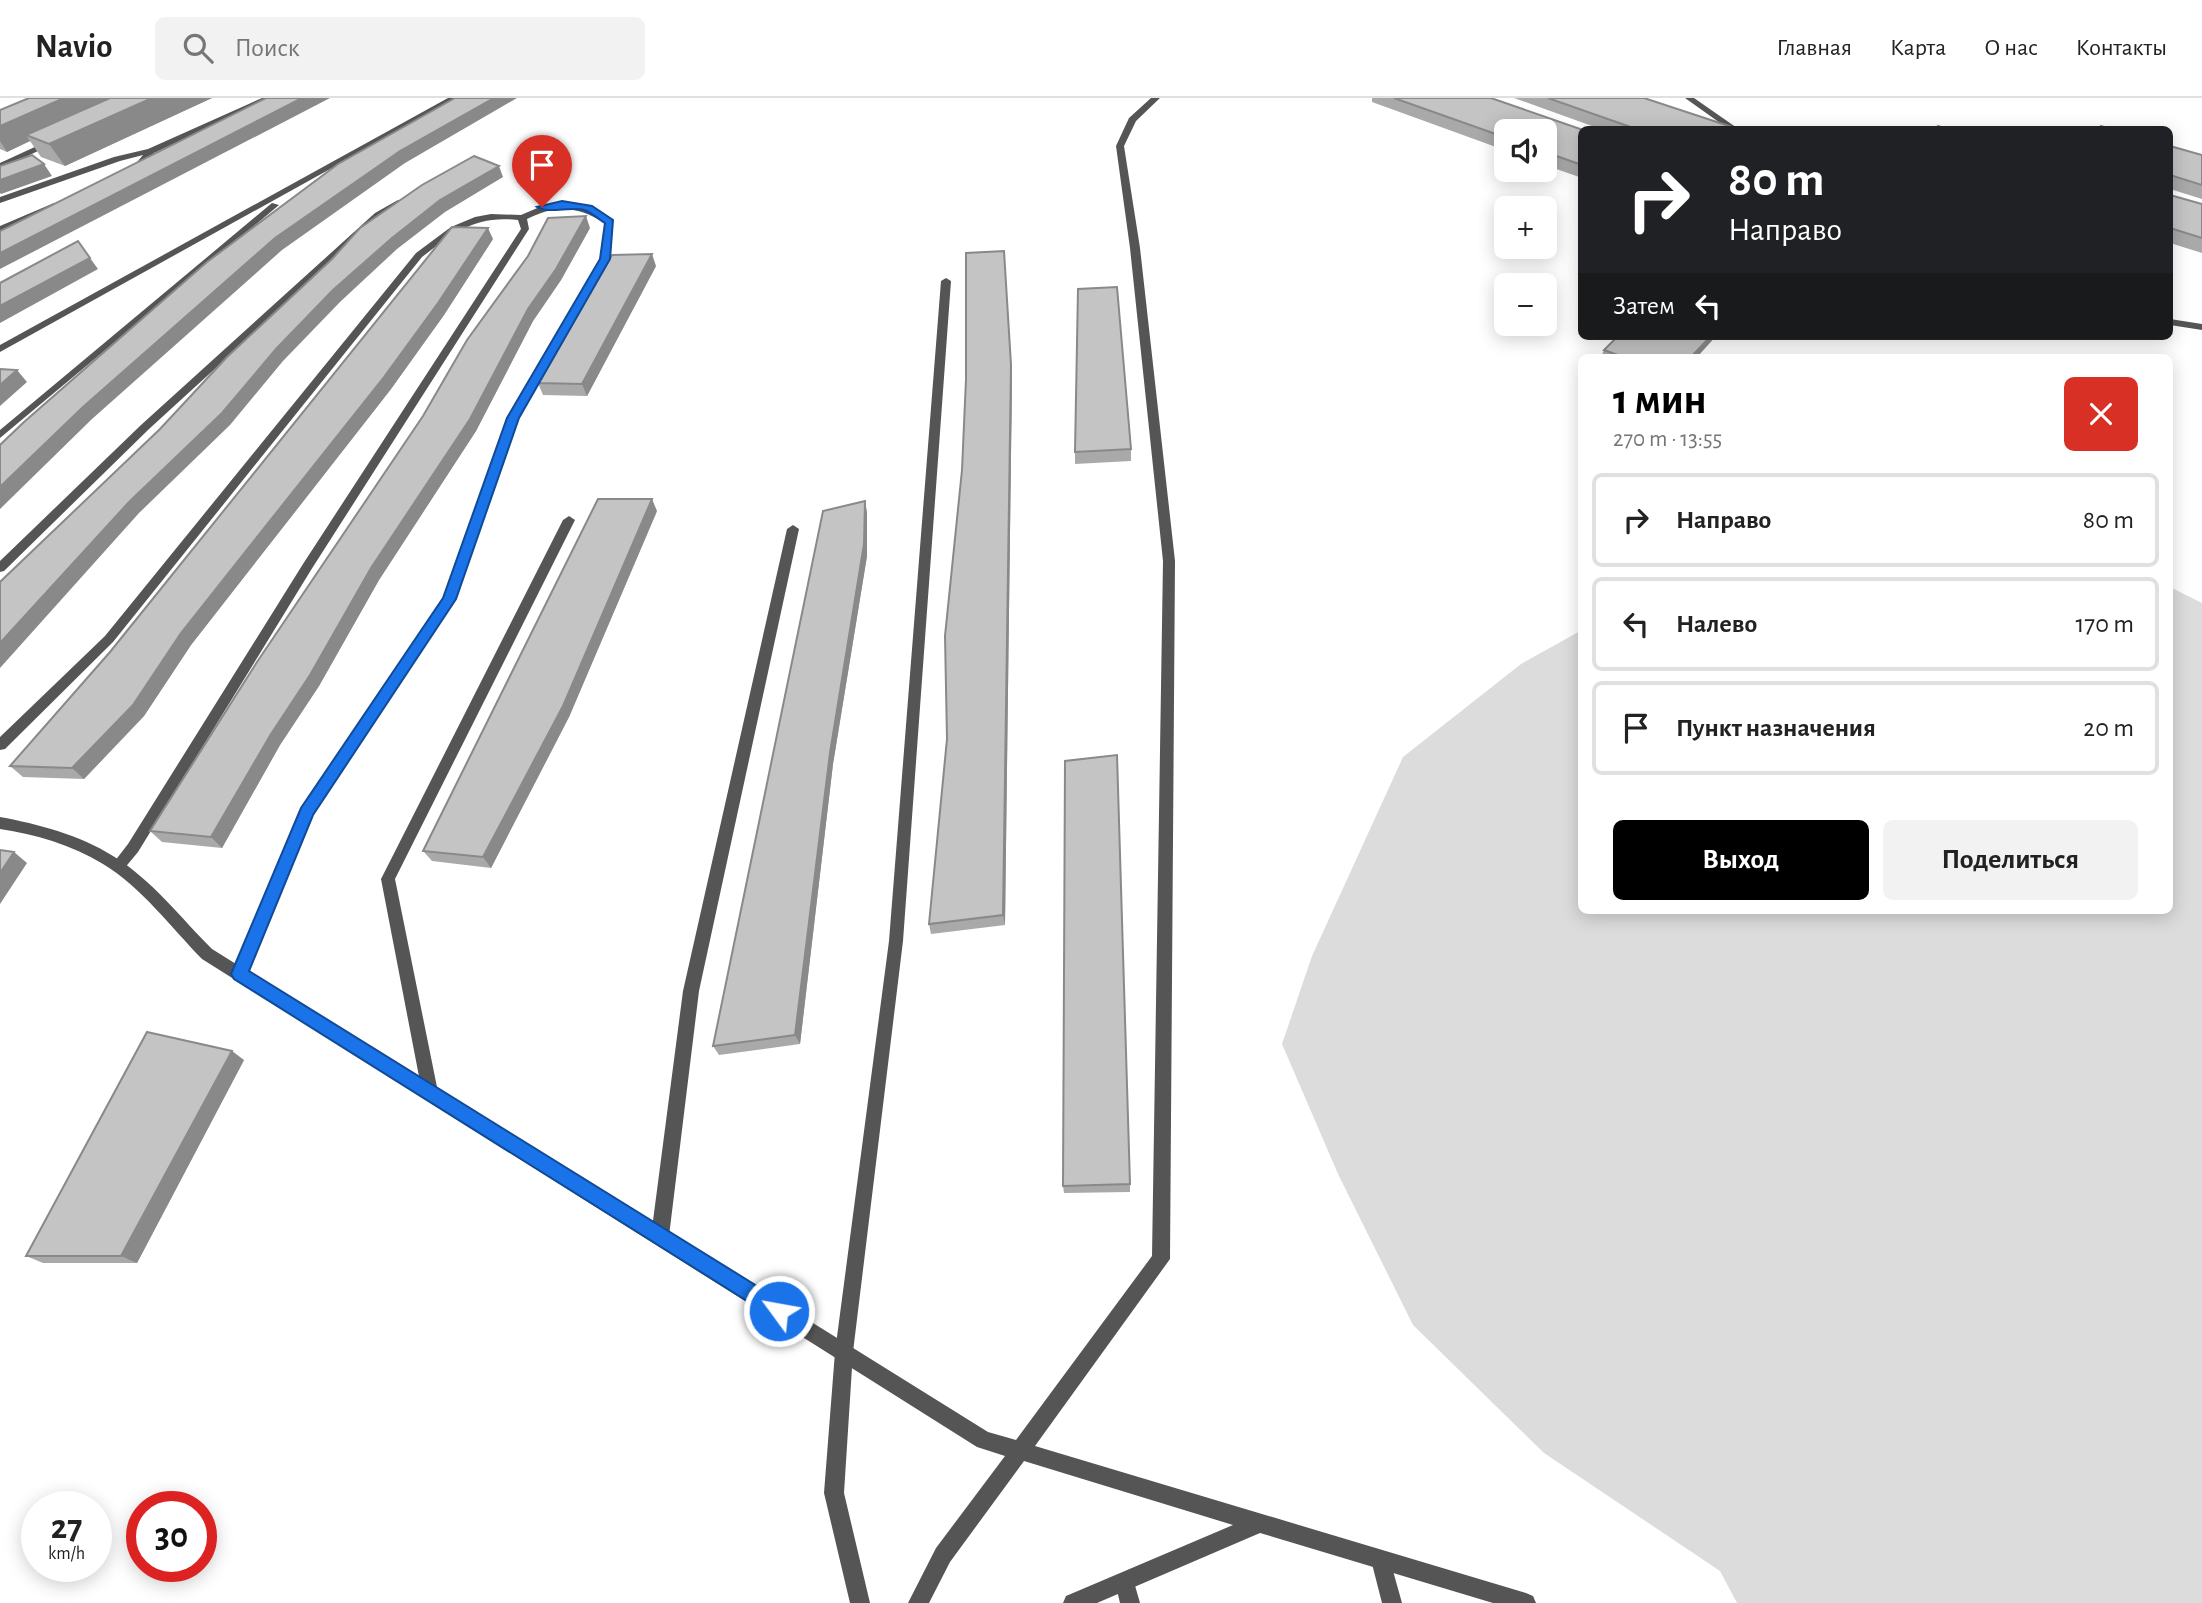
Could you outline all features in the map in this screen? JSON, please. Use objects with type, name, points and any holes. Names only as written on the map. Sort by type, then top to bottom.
[{"type":"street","points":[[0,200],[117,159],[151,152],[268,98]]},
{"type":"street","points":[[0,349],[454,98]]},
{"type":"street","points":[[918,1603],[943,1555],[1161,1259],[1169,561],[1135,248],[1120,146],[1132,120],[1156,98]]},
{"type":"street","points":[[1689,98],[1730,126]]},
{"type":"street","points":[[0,166],[62,138]]},
{"type":"street","points":[[119,179],[131,174],[151,152]]},
{"type":"street","points":[[0,435],[302,183]]},
{"type":"street","points":[[0,568],[145,427],[378,215],[410,197]]},
{"type":"street","points":[[0,229],[71,199]]},
{"type":"street","points":[[0,745],[109,639],[419,255],[451,229],[480,216],[522,218],[542,207],[562,204],[588,208],[610,222],[605,259],[513,418],[449,599],[307,812],[240,974]]},
{"type":"street","points":[[118,866],[133,848],[307,567],[525,229],[522,218]]},
{"type":"street","points":[[860,1603],[834,1493],[844,1352],[896,941],[946,281]]},
{"type":"street","points":[[2173,322],[2202,327]]},
{"type":"street","points":[[430,1093],[388,879],[569,520]]},
{"type":"street","points":[[660,1236],[691,991],[793,529]]},
{"type":"street","points":[[0,823],[16,825],[68,841],[118,866],[208,954],[984,1440],[1526,1603]]},
{"type":"street","points":[[1073,1603],[1260,1523]]},
{"type":"street","points":[[1381,1560],[1392,1603]]},
{"type":"street","points":[[1125,1582],[1130,1603]]},
{"type":"shaded area","points":[[2173,588],[2202,603],[2202,1603],[1737,1603],[1720,1571],[1544,1453],[1413,1325],[1338,1174],[1282,1044],[1312,956],[1403,757],[1521,664],[1578,632],[1578,914],[2173,914]]},
{"type":"building","points":[[29,98],[64,98],[0,126],[0,110]]},
{"type":"building","points":[[110,98],[152,98],[49,144],[26,135]]},
{"type":"building","points":[[266,98],[302,98],[0,253],[0,231]]},
{"type":"building","points":[[455,98],[494,98],[400,151],[275,238],[83,407],[0,487],[0,445],[207,262],[338,164]]},
{"type":"building","points":[[1394,98],[1491,98],[1551,119],[1494,119],[1494,133]]},
{"type":"building","points":[[1548,98],[1644,98],[1729,126],[1628,126]]},
{"type":"building","points":[[1557,121],[1578,128],[1578,164],[1557,156]]},
{"type":"building","points":[[2173,147],[2202,155],[2202,185],[2173,176]]},
{"type":"building","points":[[32,155],[44,164],[0,180],[0,166]]},
{"type":"building","points":[[474,156],[499,166],[440,200],[333,290],[276,349],[222,413],[129,502],[0,643],[0,582],[160,429],[227,357],[332,259],[360,228],[422,185]]},
{"type":"building","points":[[2173,196],[2202,204],[2202,238],[2173,229]]},
{"type":"building","points":[[586,216],[556,269],[528,309],[470,419],[371,568],[310,675],[271,734],[211,837],[150,831],[257,662],[423,416],[467,340],[528,256],[548,218]]},
{"type":"building","points":[[452,227],[488,228],[384,377],[181,633],[133,705],[72,768],[10,766],[110,652]]},
{"type":"building","points":[[78,241],[90,258],[0,306],[0,283]]},
{"type":"building","points":[[1004,251],[1011,365],[1003,915],[929,924],[947,739],[945,636],[962,470],[966,379],[966,253]]},
{"type":"building","points":[[652,254],[582,384],[538,383],[612,255]]},
{"type":"building","points":[[1117,287],[1131,449],[1075,452],[1078,289]]},
{"type":"building","points":[[1614,340],[1707,340],[1694,354],[1615,354],[1604,350]]},
{"type":"building","points":[[0,369],[17,370],[0,385]]},
{"type":"building","points":[[598,499],[652,499],[563,706],[483,857],[423,851]]},
{"type":"building","points":[[865,501],[864,544],[830,753],[795,1035],[713,1046],[823,511]]},
{"type":"building","points":[[1117,755],[1130,1184],[1063,1186],[1065,761]]},
{"type":"building","points":[[0,850],[14,852],[0,873]]},
{"type":"building","points":[[147,1032],[232,1051],[121,1256],[26,1256]]},
{"type":"route","points":[[542,207],[562,204],[588,208],[610,222],[605,259],[513,418],[449,599],[307,812],[240,974],[779,1311]]}]
